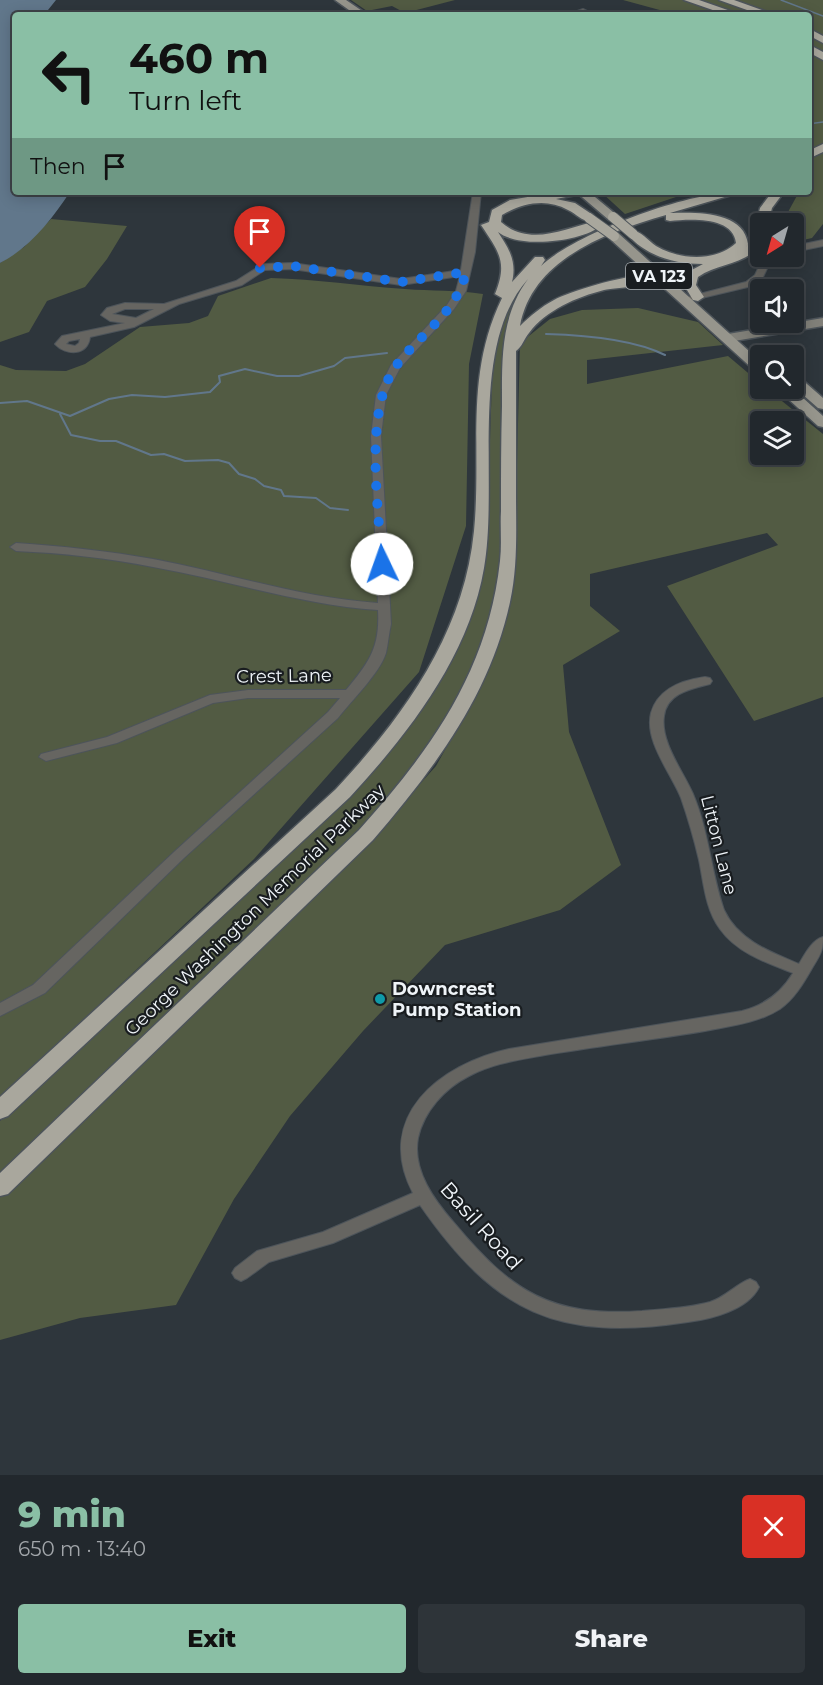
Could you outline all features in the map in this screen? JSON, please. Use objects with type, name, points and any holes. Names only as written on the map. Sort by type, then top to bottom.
[{"type":"highway","points":[[689,0],[728,12]]},
{"type":"highway","points":[[724,0],[762,12]]},
{"type":"highway","name":"George Washington Memorial Parkway","points":[[0,1110],[343,793],[384,749],[431,684],[457,631],[478,562],[486,369],[492,333],[499,312],[518,280],[549,253],[591,230],[700,195]]},
{"type":"highway","name":"George Washington Memorial Parkway","points":[[0,1187],[366,835],[399,799],[433,756],[455,722],[484,664],[496,630],[505,590],[509,358],[516,313],[534,280],[558,257],[619,236],[651,215],[721,195]]},
{"type":"highway","points":[[765,213],[776,195]]},
{"type":"highway","points":[[529,196],[500,209],[494,216],[496,225],[517,236],[549,239],[638,213]]},
{"type":"highway","points":[[499,312],[501,294],[509,275],[509,262],[503,246],[487,225],[485,215],[496,204],[529,196],[568,205],[619,236],[658,252],[691,259],[727,255],[738,249],[743,240],[739,231],[726,223],[694,216],[667,218],[619,236]]},
{"type":"highway","points":[[610,214],[619,236]]},
{"type":"highway","points":[[692,298],[690,285],[692,275],[750,250]]},
{"type":"highway","points":[[509,358],[518,335],[524,328],[560,303],[600,288],[717,264]]},
{"type":"main road","points":[[340,0],[358,12]]},
{"type":"main road","points":[[576,195],[591,217]]},
{"type":"main road","points":[[579,195],[610,214]]},
{"type":"main road","name":"VA 123","points":[[619,236],[664,276],[753,345]]},
{"type":"main road","name":"VA 123","points":[[692,298],[750,359]]},
{"type":"main road","points":[[728,338],[823,322]]},
{"type":"main road","points":[[804,389],[823,405]]},
{"type":"main road","points":[[796,399],[823,423]]},
{"type":"street","name":"Crest Lane","points":[[46,758],[111,740],[210,699],[248,694],[352,694],[379,654],[385,624],[376,436],[381,395],[395,368],[456,300],[466,272],[477,195]]},
{"type":"street","points":[[804,247],[823,243]]},
{"type":"street","points":[[85,336],[121,328],[194,295],[233,285],[258,269],[270,266],[300,267],[401,282],[466,272]]},
{"type":"street","points":[[692,298],[741,287],[755,281],[763,267]]},
{"type":"street","points":[[141,320],[113,319],[106,315],[111,309],[120,307],[166,307]]},
{"type":"street","points":[[16,547],[64,550],[153,563],[339,604],[384,607]]},
{"type":"street","name":"Litton Lane","points":[[705,681],[685,685],[668,696],[661,704],[656,724],[658,734],[679,776],[697,826],[714,905],[726,926],[741,941],[762,954],[803,970]]},
{"type":"street","points":[[0,1010],[39,988],[179,855],[333,715],[352,694]]},
{"type":"street","name":"Basil Road","points":[[750,1287],[728,1304],[712,1310],[685,1315],[603,1320],[554,1312],[535,1305],[499,1283],[448,1228],[424,1196],[413,1176],[409,1160],[412,1128],[419,1112],[430,1097],[460,1073],[498,1058],[574,1044],[687,1028],[758,1013],[786,996],[823,942]]},
{"type":"street","points":[[241,1273],[263,1256],[327,1238],[424,1196]]},
{"type":"green space","points":[[351,0],[455,0],[409,12],[403,12],[392,6],[367,11]]},
{"type":"green space","points":[[623,0],[823,0],[823,224],[812,238],[804,240],[804,213],[787,213],[797,195],[812,195],[812,12],[667,12]]},
{"type":"green space","points":[[604,195],[682,195],[625,214]]},
{"type":"green space","points":[[51,219],[127,226],[107,259],[85,287],[47,301],[29,332],[0,342],[0,263],[24,247]]},
{"type":"green space","points":[[536,267],[519,296],[501,586],[473,677],[404,786],[336,857],[0,1178],[0,1121],[213,924],[377,766],[423,707],[457,646],[488,499],[493,350],[502,315]]},
{"type":"green space","points":[[271,278],[483,294],[469,364],[466,526],[419,672],[254,859],[0,1098],[0,365],[16,370],[66,371],[85,364],[140,327],[189,323],[208,316],[218,296]]},
{"type":"green space","points":[[638,308],[698,322],[723,345],[587,360],[587,384],[728,356],[750,375],[750,399],[779,399],[794,411],[750,411],[750,465],[804,465],[804,419],[823,434],[823,697],[754,721],[667,586],[778,545],[767,533],[590,574],[590,606],[620,631],[563,665],[569,732],[621,865],[560,910],[445,945],[363,1031],[290,1116],[234,1199],[176,1305],[80,1318],[0,1340],[0,1197],[363,848],[436,766],[482,684],[509,609],[517,464],[520,343],[550,319],[582,310]]},
{"type":"water","points":[[0,0],[56,0],[46,12],[12,12],[12,195],[68,195],[31,241],[0,263]]},
{"type":"waterway","points":[[781,0],[823,16]]},
{"type":"waterway","points":[[812,123],[823,122]]},
{"type":"waterway","points":[[546,334],[623,342],[665,355]]},
{"type":"waterway","points":[[0,403],[27,401],[70,416],[109,399],[132,395],[165,397],[210,392],[220,382],[219,376],[245,369],[277,376],[299,376],[334,366],[345,358],[387,353]]},
{"type":"waterway","points":[[60,414],[71,435],[100,441],[116,441],[151,455],[164,454],[185,461],[218,460],[229,463],[239,474],[255,479],[264,486],[281,490],[284,496],[316,498],[330,508],[348,510]]},
{"type":"place","name":"Downcrest Pump Station","points":[[380,999]]},
{"type":"route","points":[[260,268],[292,266],[401,282],[466,272],[456,300],[402,358],[384,386],[381,395],[376,436],[382,564]]}]
